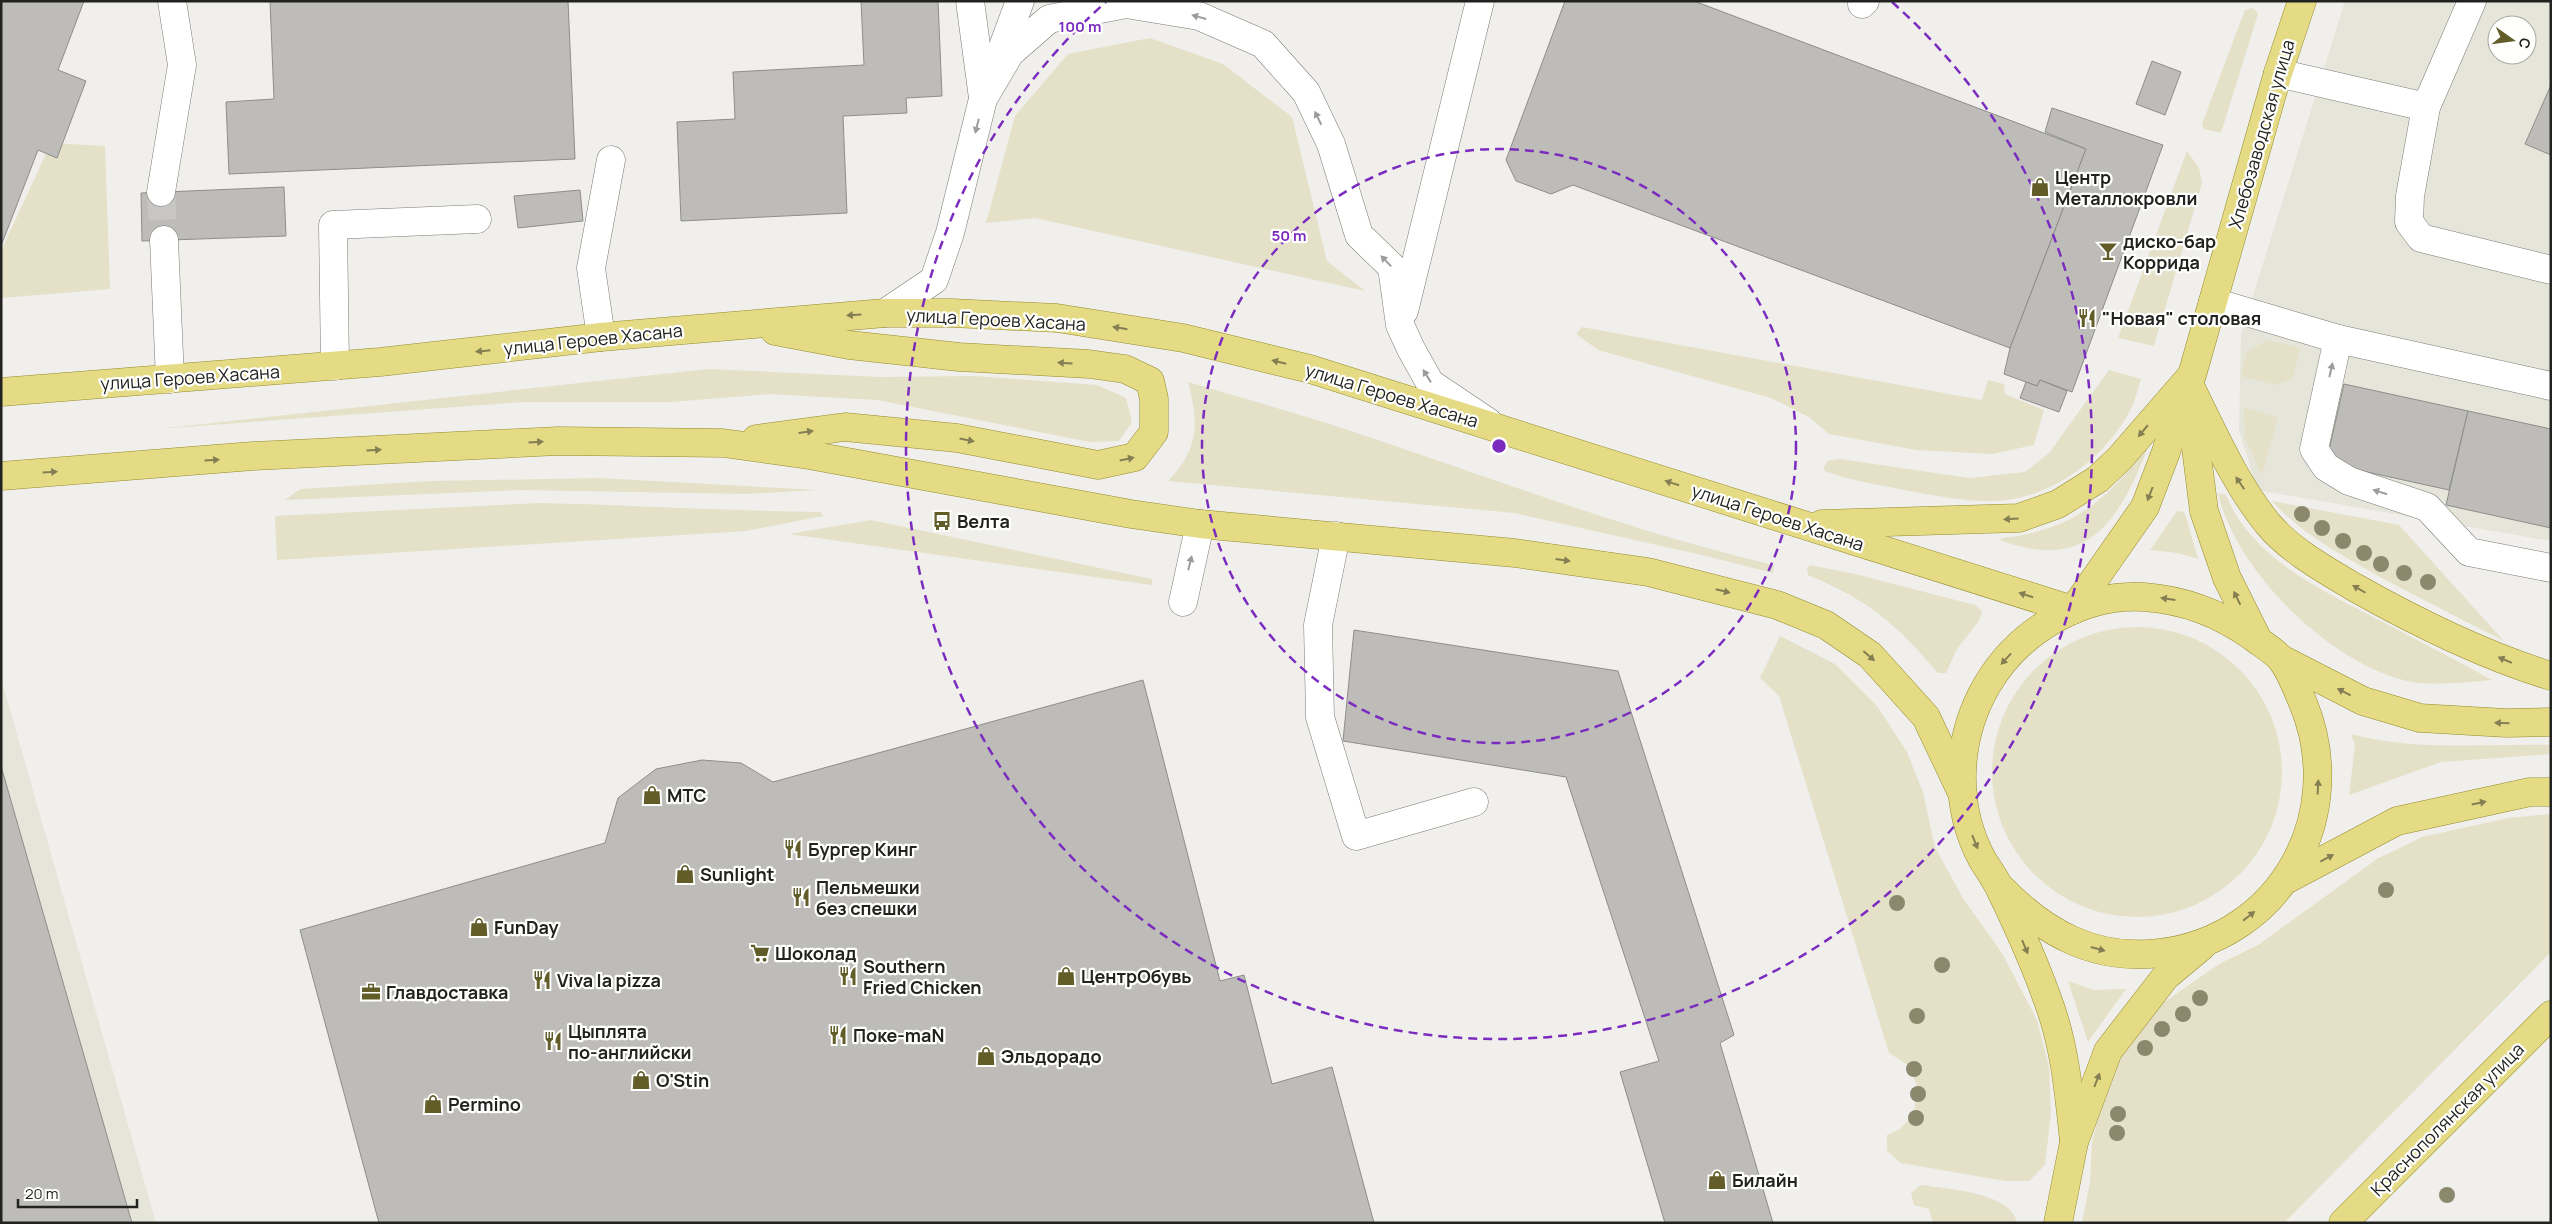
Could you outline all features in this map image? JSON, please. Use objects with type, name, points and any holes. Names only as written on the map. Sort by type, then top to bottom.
[{"type":"main road","name":"Хлебозаводская улица","points":[[2073,610],[2145,507],[2166,452],[2188,382],[2192,375],[2278,73],[2302,1]]},
{"type":"main road","name":"улица Героев Хасана","points":[[1,392],[335,366],[601,337],[885,313],[952,313],[1057,318],[1183,338],[1310,369],[1494,425],[1801,525],[2073,610]]},
{"type":"main road","points":[[722,443],[845,427],[957,438],[1098,464],[1135,457],[1154,432],[1154,399],[1150,381],[1125,368],[1089,364],[959,357],[849,345],[738,324]]},
{"type":"main road","points":[[1801,525],[1928,520],[1974,521],[2019,518],[2035,513],[2058,504],[2098,479],[2120,458],[2188,382]]},
{"type":"main road","points":[[2188,382],[2204,511],[2227,578],[2258,641]]},
{"type":"main road","points":[[2188,382],[2236,478],[2269,525],[2311,562],[2408,618],[2527,669],[2551,676]]},
{"type":"main road","points":[[1,476],[254,456],[558,441],[722,443],[809,455],[1131,514],[1200,524],[1515,553],[1648,572],[1785,608],[1826,625],[1870,655],[1926,717],[1963,795]]},
{"type":"main road","points":[[2074,1142],[2067,1069],[2048,1000],[1999,886],[1982,858],[1970,828],[1963,795],[1962,762],[1967,730],[1979,699],[1996,670],[2024,640],[2044,625],[2085,605],[2137,597],[2170,599],[2210,611],[2232,622],[2281,659],[2363,702],[2420,718],[2506,723],[2551,722]]},
{"type":"main road","points":[[1999,886],[2022,910],[2049,930],[2078,943],[2110,952],[2144,955],[2176,951],[2207,941],[2236,926],[2256,911],[2284,881],[2301,852],[2313,821],[2318,789],[2318,756],[2311,724],[2281,659]]},
{"type":"main road","points":[[2284,881],[2397,821],[2530,792],[2551,792]]},
{"type":"main road","points":[[2058,1223],[2074,1142],[2108,1051],[2166,976],[2207,941]]},
{"type":"main road","name":"Краснополянская улица","points":[[2342,1223],[2551,1015]]},
{"type":"lane","points":[[161,192],[182,64],[172,1]]},
{"type":"lane","points":[[970,1],[983,99]]},
{"type":"lane","points":[[885,313],[934,280],[952,225],[983,99],[1020,1]]},
{"type":"lane","points":[[1400,325],[1480,1]]},
{"type":"lane","points":[[2472,1],[2426,107],[2410,196],[2409,222],[2422,238],[2441,245],[2551,270]]},
{"type":"lane","points":[[983,99],[1010,53],[1049,19],[1126,4],[1199,16],[1263,44],[1306,92],[1331,144],[1359,236],[1392,266],[1400,325],[1430,383],[1494,425]]},
{"type":"lane","points":[[2278,73],[2426,107]]},
{"type":"lane","points":[[601,337],[591,268],[610,160]]},
{"type":"lane","points":[[335,366],[333,225],[477,219]]},
{"type":"lane","points":[[164,240],[170,379]]},
{"type":"lane","points":[[2213,302],[2338,339],[2551,386]]},
{"type":"lane","points":[[2338,339],[2314,449],[2326,467],[2349,481],[2427,507],[2468,552],[2551,568]]},
{"type":"lane","points":[[1183,602],[1200,524]]},
{"type":"lane","points":[[1336,536],[1318,625],[1320,717],[1356,836],[1474,802]]},
{"type":"shaded area","points":[[2345,1],[2551,1],[2551,541],[2257,490],[2239,430],[2241,334]]},
{"type":"shaded area","points":[[2253,8],[2258,14],[2221,133],[2204,129],[2202,124],[2245,10]]},
{"type":"shaded area","points":[[1150,38],[1223,64],[1292,117],[1327,261],[1365,291],[1035,218],[986,223],[1015,116],[1068,54]]},
{"type":"shaded area","points":[[51,143],[105,146],[110,289],[1,298],[1,251]]},
{"type":"shaded area","points":[[2187,151],[2199,168],[2202,183],[2154,346],[2118,338]]},
{"type":"shaded area","points":[[1582,327],[1982,400],[1988,380],[2004,384],[2005,394],[2044,410],[2034,445],[1992,454],[1916,450],[1829,434],[1809,417],[1771,398],[1598,350],[1576,334]]},
{"type":"shaded area","points":[[2267,340],[2300,348],[2293,378],[2275,385],[2241,376],[2247,352]]},
{"type":"shaded area","points":[[709,369],[880,377],[975,376],[1097,385],[1126,398],[1132,422],[1119,441],[1090,442],[877,400],[769,394],[671,402],[522,402],[157,429]]},
{"type":"shaded area","points":[[2109,370],[2141,379],[2130,411],[2119,429],[2090,460],[2073,474],[2055,485],[2036,493],[2015,499],[1994,501],[1960,499],[1863,482],[1823,470],[1827,461],[1840,459],[1969,478],[2025,472],[2049,453]]},
{"type":"shaded area","points":[[1188,382],[1333,425],[1607,518],[1718,551],[1774,565],[1773,573],[1514,513],[1168,481],[1186,458],[1194,435],[1194,410]]},
{"type":"shaded area","points":[[2244,407],[2278,418],[2262,476],[2245,438]]},
{"type":"shaded area","points":[[2149,445],[2126,496],[2113,517],[2097,533],[2079,544],[2057,550],[2031,549],[2000,540],[2049,528],[2069,520],[2087,509],[2118,482]]},
{"type":"shaded area","points":[[599,478],[818,490],[747,494],[520,490],[285,500],[300,489],[431,481]]},
{"type":"shaded area","points":[[2218,493],[2226,495],[2238,518],[2253,537],[2271,555],[2292,571],[2336,598],[2492,680],[2441,684],[2412,682],[2381,673],[2350,657],[2320,636],[2292,611],[2266,583],[2245,554],[2228,523]]},
{"type":"shaded area","points":[[2272,501],[2399,525],[2504,641],[2344,556],[2306,532]]},
{"type":"shaded area","points":[[540,503],[821,512],[823,516],[746,531],[277,560],[275,516]]},
{"type":"shaded area","points":[[2177,511],[2184,512],[2198,559],[2178,553],[2150,550]]},
{"type":"shaded area","points":[[871,520],[1152,579],[1152,585],[789,534]]},
{"type":"shaded area","points":[[1810,565],[1855,574],[1975,605],[1982,611],[1979,621],[1957,649],[1946,673],[1938,673],[1908,640],[1880,615],[1848,594],[1808,575],[1807,568]]},
{"type":"shaded area","points":[[2137,627],[2165,630],[2205,644],[2229,660],[2249,680],[2271,717],[2279,744],[2282,772],[2279,800],[2265,840],[2249,864],[2229,884],[2192,906],[2165,914],[2137,917],[2109,914],[2069,900],[2045,884],[2025,864],[2003,827],[1995,800],[1992,772],[1995,744],[2009,704],[2025,680],[2045,660],[2082,638],[2109,630]]},
{"type":"shaded area","points":[[1780,636],[1835,664],[1877,706],[1907,752],[1923,792],[1935,847],[1964,900],[2002,953],[2037,1020],[2049,1067],[2051,1113],[2045,1165],[2029,1181],[2005,1181],[1901,1163],[1887,1151],[1887,1135],[1900,1129],[1914,1114],[1917,1086],[1908,1065],[1889,1053],[1779,696],[1760,678]]},
{"type":"shaded area","points":[[1,678],[156,1223],[1,1223]]},
{"type":"shaded area","points":[[2351,734],[2376,740],[2425,745],[2551,745],[2551,754],[2441,762],[2349,795],[2355,744]]},
{"type":"shaded area","points":[[2551,814],[2551,952],[2284,1223],[2082,1223],[2090,1182],[2092,1142],[2113,1057],[2140,1019],[2219,964],[2258,945],[2377,859],[2422,837],[2508,818]]},
{"type":"shaded area","points":[[2068,981],[2094,990],[2126,989],[2088,1042]]},
{"type":"shaded area","points":[[1921,1185],[1991,1198],[2012,1213],[2017,1223],[1933,1223],[1929,1209],[1914,1205],[1911,1193]]},
{"type":"building","points":[[1,1],[84,1],[58,70],[86,81],[57,158],[38,150],[1,246]]},
{"type":"building","points":[[270,1],[568,1],[575,159],[229,174],[226,102],[274,99]]},
{"type":"building","points":[[861,1],[938,1],[942,96],[906,98],[907,113],[843,116],[847,213],[681,221],[677,122],[735,119],[733,72],[864,65]]},
{"type":"building","points":[[1565,1],[1694,1],[2086,149],[2010,348],[1573,185],[1551,194],[1516,181],[1506,160]]},
{"type":"building","points":[[2152,61],[2181,72],[2165,115],[2136,104]]},
{"type":"building","points":[[2551,85],[2551,155],[2525,144]]},
{"type":"building","points":[[2052,108],[2163,145],[2072,392],[2040,380],[2037,386],[2004,374],[2010,348],[2086,149],[2045,132]]},
{"type":"building","points":[[284,187],[286,236],[142,241],[141,193]]},
{"type":"building","points":[[580,190],[583,221],[518,228],[514,196]]},
{"type":"building","points":[[2040,380],[2067,391],[2059,412],[2020,398],[2026,382],[2037,386]]},
{"type":"building","points":[[2344,384],[2468,411],[2449,490],[2326,463]]},
{"type":"building","points":[[2468,411],[2551,429],[2551,528],[2446,505]]},
{"type":"building","points":[[1354,630],[1618,671],[1734,1035],[1720,1043],[1773,1223],[1665,1223],[1620,1072],[1659,1061],[1566,777],[1343,741]]},
{"type":"building","name":"Шоколад","points":[[1143,680],[1220,981],[1244,975],[1272,1084],[1332,1067],[1374,1223],[379,1223],[300,930],[605,843],[618,798],[656,769],[702,760],[741,763],[773,782]]},
{"type":"building","points":[[1,766],[132,1223],[1,1223]]},
{"type":"tunnel","points":[[161,192],[164,240]]},
{"type":"place","name":"Центр Металлокровли","points":[[2040,187]]},
{"type":"place","name":"диско-бар Коррида","points":[[2108,251]]},
{"type":"place","name":"\"Новая\" столовая","points":[[2087,318]]},
{"type":"place","name":"Велта","points":[[942,521]]},
{"type":"place","name":"МТС","points":[[652,795]]},
{"type":"place","name":"Бургер Кинг","points":[[793,849]]},
{"type":"place","name":"Sunlight","points":[[685,874]]},
{"type":"place","name":"Пельмешки без спешки","points":[[801,897]]},
{"type":"place","name":"FunDay","points":[[479,927]]},
{"type":"place","name":"Шоколад","points":[[760,953]]},
{"type":"place","name":"Southern Fried Chicken","points":[[848,976]]},
{"type":"place","name":"ЦентрОбувь","points":[[1066,976]]},
{"type":"place","name":"Viva la pizza","points":[[542,980]]},
{"type":"place","name":"Главдоставка","points":[[371,992]]},
{"type":"place","name":"Поке-maN","points":[[838,1035]]},
{"type":"place","name":"Цыплята по-английски","points":[[553,1041]]},
{"type":"place","name":"Эльдорадо","points":[[986,1056]]},
{"type":"place","name":"O'Stin","points":[[641,1080]]},
{"type":"place","name":"Permino","points":[[433,1104]]},
{"type":"place","name":"Билайн","points":[[1717,1180]]}]
